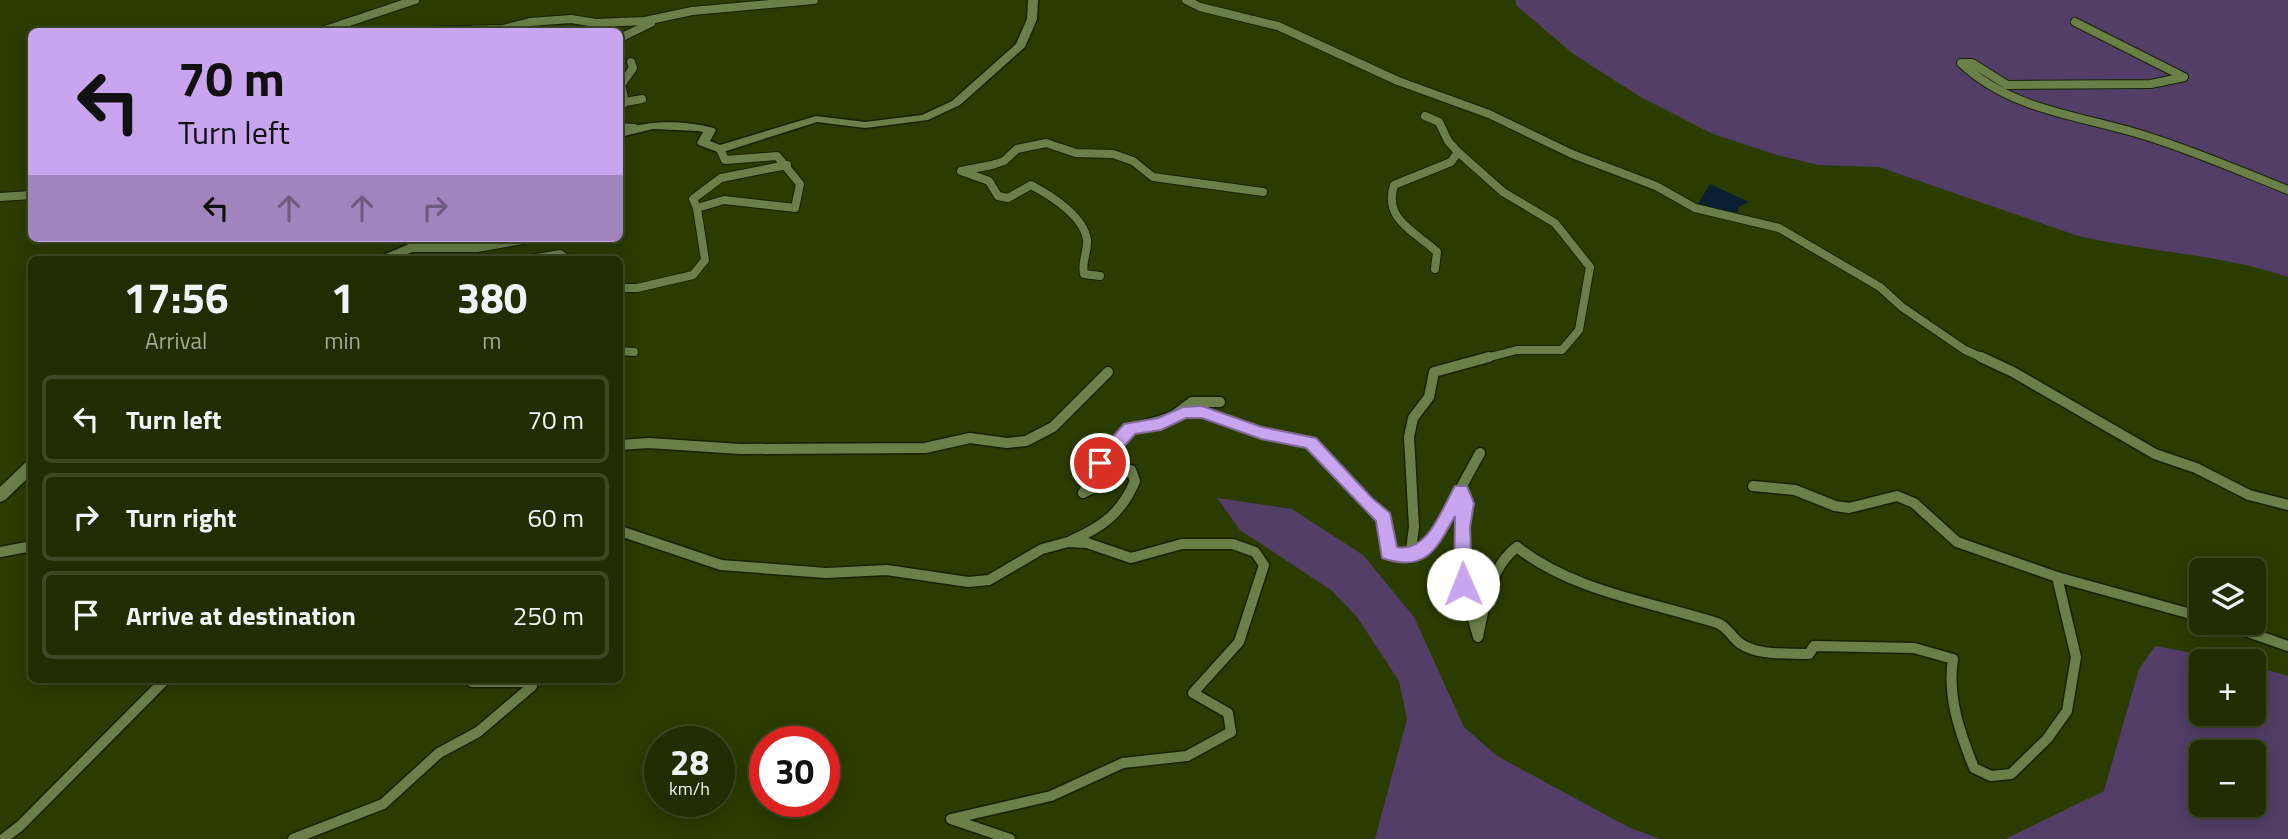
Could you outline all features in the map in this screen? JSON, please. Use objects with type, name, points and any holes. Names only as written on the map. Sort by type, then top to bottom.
[{"type":"street","points":[[331,28],[415,0]]},
{"type":"street","points":[[499,28],[571,19],[596,23],[661,18],[692,11],[814,0]]},
{"type":"street","points":[[623,127],[673,124],[710,130],[702,143],[720,149],[816,119],[865,125],[924,118],[956,103],[1021,45],[1032,19],[1033,0]]},
{"type":"street","points":[[1186,0],[1200,7],[1278,26],[1398,80],[1489,114],[1572,154],[1656,186],[1695,208],[1779,228],[1880,287],[1902,307],[1965,350],[2013,372],[2155,454],[2284,506]]},
{"type":"street","points":[[623,37],[661,18]]},
{"type":"street","points":[[2075,22],[2143,60],[2184,77],[2151,84],[2007,85],[1972,63],[1961,63],[1982,82],[2010,96],[2176,146],[2288,190]]},
{"type":"street","points":[[623,82],[633,68],[631,62]]},
{"type":"street","points":[[623,105],[642,99]]},
{"type":"street","points":[[1410,557],[1414,527],[1409,437],[1413,418],[1429,397],[1434,372],[1517,350],[1562,351],[1579,331],[1590,267],[1560,229],[1503,192],[1458,152],[1448,141],[1439,122],[1424,116]]},
{"type":"street","points":[[623,133],[634,128]]},
{"type":"street","points":[[1100,276],[1084,274],[1080,265],[1087,244],[1085,233],[1047,193],[1031,185],[1008,198],[998,196],[989,181],[961,172],[1004,161],[1017,149],[1046,143],[1076,153],[1114,154],[1133,161],[1153,177],[1263,192]]},
{"type":"street","points":[[697,208],[724,200],[795,208],[798,205],[800,184],[777,156],[725,160],[720,149]]},
{"type":"street","points":[[1435,269],[1437,252],[1420,234],[1397,218],[1390,208],[1390,198],[1394,186],[1451,162],[1458,152]]},
{"type":"street","points":[[623,288],[638,288],[693,275],[705,260],[697,208],[693,199],[722,178],[787,165]]},
{"type":"street","points":[[0,197],[28,195]]},
{"type":"street","points":[[392,256],[424,242]]},
{"type":"street","points":[[409,248],[477,248],[511,242]]},
{"type":"street","points":[[623,351],[634,352]]},
{"type":"street","points":[[623,445],[649,443],[740,449],[925,448],[970,438],[1007,443],[1026,441],[1053,427],[1108,372]]},
{"type":"street","points":[[623,532],[721,565],[826,573],[887,570],[968,582],[989,579],[1042,549],[1103,528],[1128,498],[1135,481],[1131,470],[1116,472],[1100,486],[1083,493],[1111,447],[1130,428],[1161,424],[1183,412],[1192,401],[1220,402]]},
{"type":"street","points":[[1183,412],[1202,412],[1261,433],[1311,443],[1384,518],[1389,553],[1410,557],[1428,548],[1480,453]]},
{"type":"street","points":[[0,496],[28,470]]},
{"type":"street","points":[[1754,486],[1795,490],[1835,506],[1849,508],[1897,496],[1914,503],[1957,542],[2057,577],[2189,613]]},
{"type":"street","points":[[1461,491],[1466,503],[1462,527],[1463,584],[1478,637],[1483,610],[1502,558],[1517,547],[1536,562],[1608,591],[1722,624],[1730,637],[1752,651],[1809,654],[1814,646],[1914,648],[1953,659],[1950,674],[1964,743],[1974,768],[1991,776],[2011,774],[2046,739],[2067,710],[2076,657],[2057,577]]},
{"type":"street","points":[[1010,839],[951,819],[1051,796],[1123,763],[1187,756],[1231,732],[1228,713],[1194,693],[1239,642],[1264,565],[1255,552],[1233,544],[1182,544],[1131,558],[1087,542],[1068,541]]},
{"type":"street","points":[[0,552],[28,548]]},
{"type":"street","points":[[2256,635],[2288,646]]},
{"type":"street","points":[[3,839],[20,826],[162,683]]},
{"type":"street","points":[[293,839],[383,804],[439,753],[478,732],[531,683]]},
{"type":"shaded area","points":[[1515,0],[2288,0],[2288,277],[2236,263],[2078,236],[1879,167],[1818,165],[1713,134],[1642,98],[1572,53],[1517,6]]},
{"type":"shaded area","points":[[1217,498],[1292,509],[1363,555],[1414,617],[1464,727],[1497,756],[1630,828],[1661,839],[1375,839],[1407,719],[1399,681],[1357,617],[1331,590],[1240,530]]},
{"type":"shaded area","points":[[2155,646],[2189,652],[2189,726],[2266,726],[2266,670],[2288,676],[2288,839],[2005,839],[2104,791],[2139,669]]},
{"type":"water","points":[[1710,184],[1749,202],[1739,207],[1737,214],[1697,205]]},
{"type":"route","points":[[1100,463],[1130,428],[1161,424],[1183,412],[1202,412],[1261,433],[1311,443],[1384,518],[1389,553],[1410,557],[1428,548],[1461,491],[1466,503],[1462,527],[1463,584]]}]
